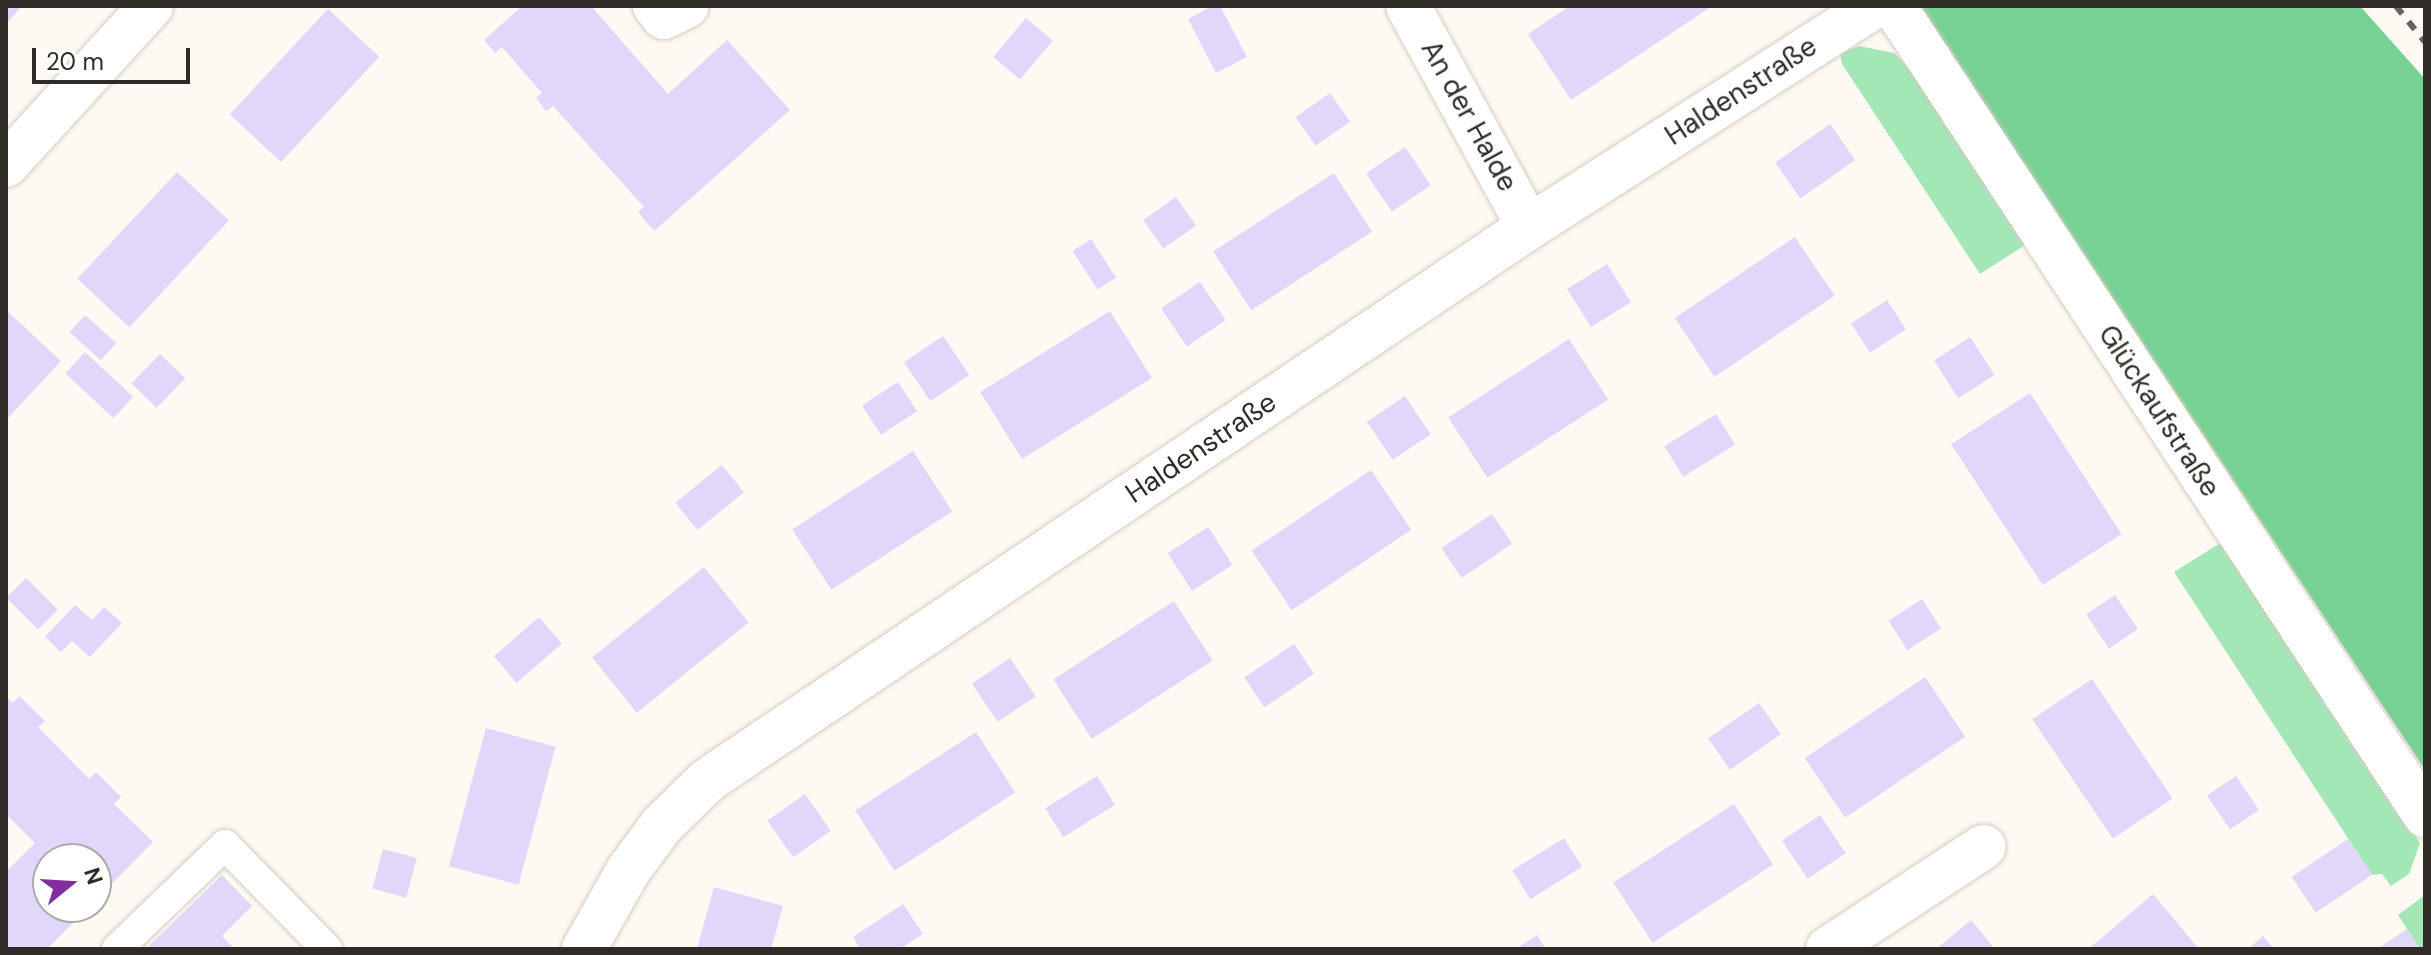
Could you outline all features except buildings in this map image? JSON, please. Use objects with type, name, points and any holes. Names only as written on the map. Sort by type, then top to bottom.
[{"type":"street","points":[[6,165],[151,6]]},
{"type":"street","points":[[655,6],[664,17],[687,6]]},
{"type":"street","name":"An der Halde","points":[[1408,6],[1529,227]]},
{"type":"street","name":"Haldenstraße","points":[[584,949],[644,848],[708,780],[1529,227],[1874,6]]},
{"type":"street","name":"Glückaufstraße","points":[[1894,6],[2425,815]]},
{"type":"street","points":[[1828,949],[1983,847]]},
{"type":"lane","points":[[117,949],[225,845],[327,949]]},
{"type":"green space","points":[[1920,6],[2360,6],[2425,79],[2425,770]]},
{"type":"green space","points":[[1859,46],[1894,53],[1907,65],[2025,245],[1980,274],[1842,64],[1840,53]]},
{"type":"green space","points":[[2222,542],[2420,843],[2409,874],[2391,886],[2382,874],[2372,875],[2174,572]]},
{"type":"green space","points":[[2425,895],[2425,949],[2420,949],[2398,915]]},
{"type":"railway","points":[[2396,6],[2425,42]]}]
